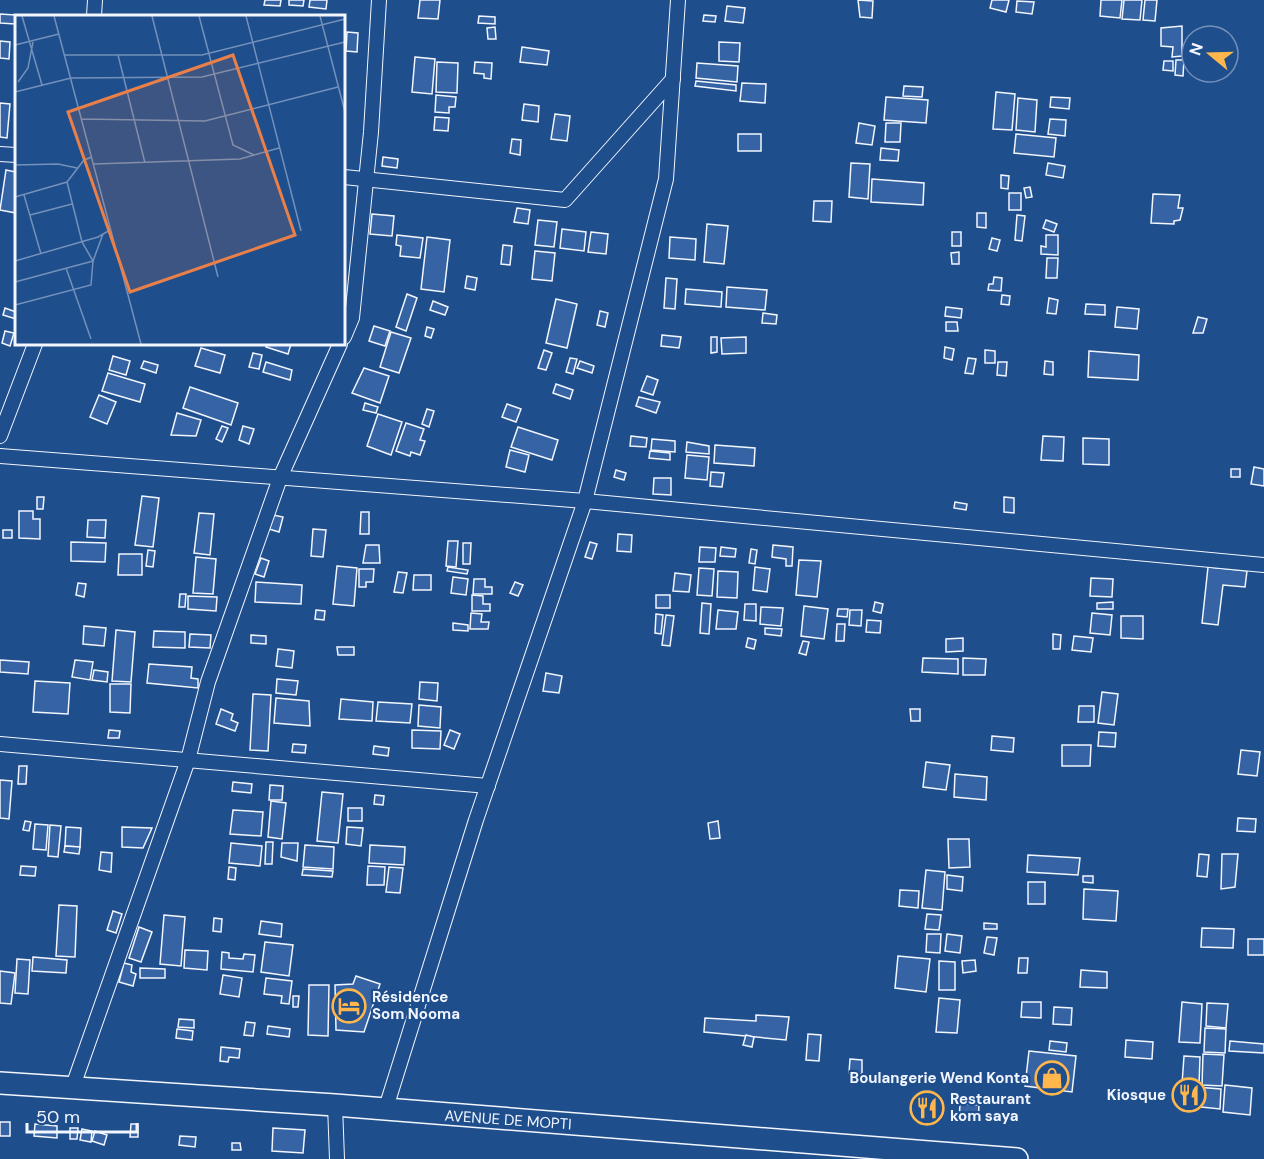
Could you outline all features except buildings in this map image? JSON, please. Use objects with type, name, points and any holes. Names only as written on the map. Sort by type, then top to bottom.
[{"type":"main road","name":"AVENUE DE MOPTI","points":[[0,1083],[335,1105],[831,1152],[1017,1159]]},
{"type":"street","points":[[94,15],[95,0]]},
{"type":"street","points":[[345,335],[352,318],[366,178],[379,0]]},
{"type":"street","points":[[385,1111],[488,786],[585,501],[666,180],[678,0]]},
{"type":"street","points":[[345,177],[566,200],[673,79]]},
{"type":"street","points":[[0,154],[15,155]]},
{"type":"street","points":[[0,436],[35,345]]},
{"type":"street","points":[[72,1089],[188,760],[208,682],[280,478],[340,345]]},
{"type":"street","points":[[0,456],[585,501],[1264,565]]},
{"type":"street","points":[[0,744],[488,786]]},
{"type":"street","points":[[335,1105],[337,1159]]},
{"type":"place","name":"Résidence Som Nooma","points":[[349,1006]]},
{"type":"place","name":"Boulangerie Wend Konta","points":[[1052,1078]]},
{"type":"place","name":"Kiosque","points":[[1189,1095]]},
{"type":"place","name":"Restaurant kom saya","points":[[927,1108]]}]
